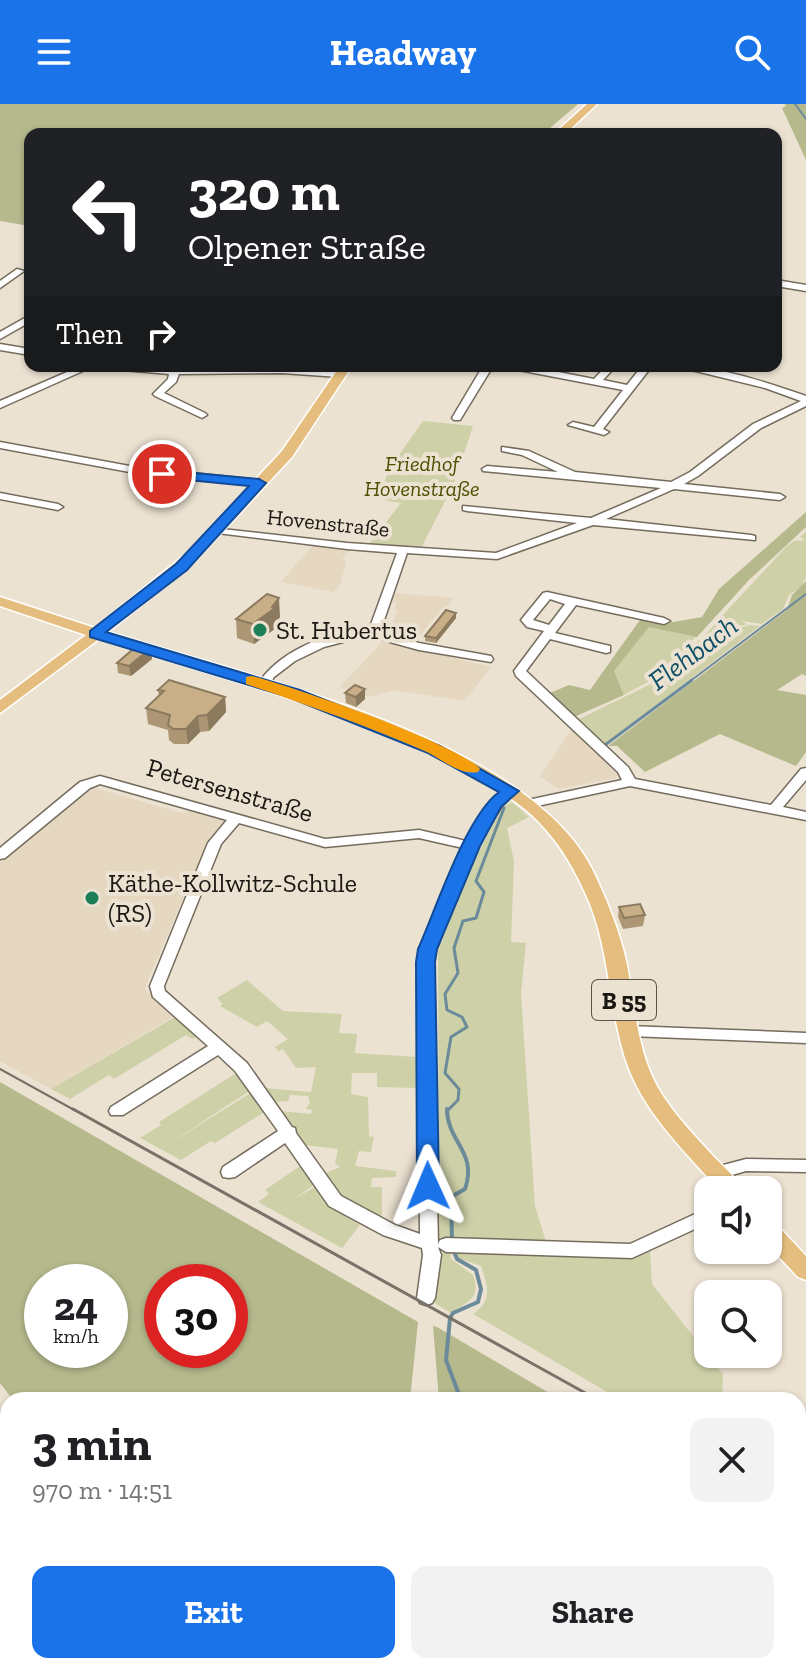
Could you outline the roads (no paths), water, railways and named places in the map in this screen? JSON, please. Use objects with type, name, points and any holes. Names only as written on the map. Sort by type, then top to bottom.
[{"type":"main road","points":[[566,128],[592,104]]},
{"type":"main road","points":[[0,708],[161,585],[217,530],[290,451],[342,372]]},
{"type":"main road","name":"B 55","points":[[0,601],[95,634],[264,684],[434,750],[528,804],[567,842],[585,875],[613,946],[640,1073],[661,1108],[720,1176]]},
{"type":"main road","points":[[782,1245],[806,1271]]},
{"type":"street","points":[[0,268],[20,271],[0,285]]},
{"type":"street","points":[[782,284],[806,288]]},
{"type":"street","points":[[0,336],[24,322]]},
{"type":"street","points":[[0,347],[24,351]]},
{"type":"street","points":[[0,405],[75,372]]},
{"type":"street","points":[[158,372],[186,372]]},
{"type":"street","points":[[457,418],[484,372]]},
{"type":"street","points":[[547,372],[629,388]]},
{"type":"street","points":[[597,381],[605,372]]},
{"type":"street","points":[[573,425],[602,432],[642,372]]},
{"type":"street","points":[[729,372],[806,400]]},
{"type":"street","points":[[174,374],[173,380],[158,394],[202,415]]},
{"type":"street","points":[[403,550],[497,556],[594,520],[674,486],[757,426],[806,400]]},
{"type":"street","points":[[0,445],[135,470],[259,483]]},
{"type":"street","points":[[506,449],[525,453],[573,475],[780,497]]},
{"type":"street","points":[[487,469],[564,477],[573,475]]},
{"type":"street","points":[[0,496],[58,507]]},
{"type":"street","points":[[0,508],[14,499]]},
{"type":"street","points":[[475,505],[751,538]]},
{"type":"street","name":"Hovenstraße","points":[[217,530],[403,550],[377,631]]},
{"type":"street","points":[[606,649],[550,632],[531,625],[527,620],[547,595],[664,621]]},
{"type":"street","points":[[571,601],[520,671],[623,770],[630,782]]},
{"type":"street","points":[[264,684],[275,670],[315,646],[363,633],[369,637],[377,631],[430,649],[444,649],[487,659]]},
{"type":"street","points":[[774,810],[806,772]]},
{"type":"street","name":"Petersenstraße","points":[[0,855],[85,785],[100,780],[325,843],[419,834],[471,846]]},
{"type":"street","points":[[528,804],[630,782],[806,816]]},
{"type":"street","points":[[444,1244],[425,962],[471,846],[494,804],[510,791]]},
{"type":"street","points":[[237,817],[215,843],[157,988],[159,995],[241,1067],[335,1201],[389,1230],[444,1244],[632,1251],[694,1222]]},
{"type":"street","points":[[629,1031],[806,1038]]},
{"type":"street","points":[[117,1111],[219,1047]]},
{"type":"street","points":[[229,1172],[289,1132]]},
{"type":"street","points":[[718,1173],[746,1165],[806,1166]]},
{"type":"street","points":[[426,1298],[432,1255],[444,1244]]},
{"type":"waterway","name":"Flehbach","points":[[795,104],[806,119]]},
{"type":"waterway","name":"Flehbach","points":[[689,682],[806,594]]},
{"type":"waterway","name":"Flehbach","points":[[605,745],[692,680]]},
{"type":"waterway","name":"Flehbach","points":[[447,1111],[458,1100],[459,1089],[445,1073],[451,1037],[467,1027],[462,1017],[447,1010],[445,994],[458,973],[454,948],[463,921],[476,918],[484,892],[476,881],[504,808]]},
{"type":"waterway","name":"Flehbach","points":[[447,1111],[448,1120],[468,1166],[465,1189],[451,1197],[452,1241]]},
{"type":"waterway","name":"Flehbach","points":[[453,1249],[457,1259],[476,1270],[481,1289],[478,1302],[453,1313],[450,1318],[446,1360],[458,1392]]},
{"type":"tram line","points":[[0,1069],[76,1111]]},
{"type":"tram line","points":[[73,1109],[584,1392]]},
{"type":"place","name":"St. Hubertus","points":[[260,630]]},
{"type":"place","name":"Käthe-Kollwitz-Schule (RS)","points":[[92,898]]},
{"type":"park label","name":"Friedhof Hovenstraße","points":[[422,476]]}]
